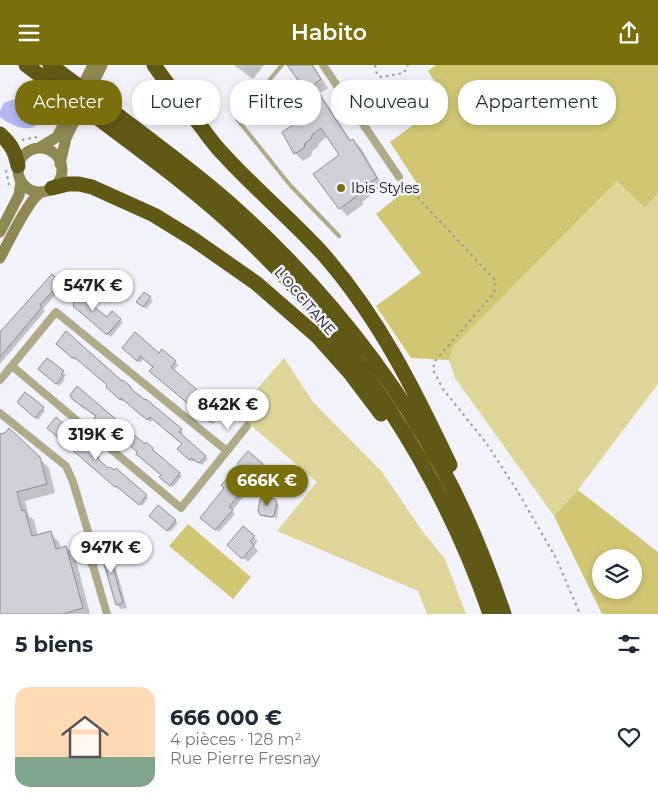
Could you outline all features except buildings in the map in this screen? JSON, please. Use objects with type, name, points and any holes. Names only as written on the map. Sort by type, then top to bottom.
[{"type":"highway","name":"L'OCCITANE","points":[[26,65],[55,74]]},
{"type":"highway","points":[[154,65],[223,154],[323,255],[372,317],[418,398],[459,485],[474,534]]},
{"type":"highway","name":"L'OCCITANE","points":[[117,125],[241,233],[270,261],[320,315],[357,362],[397,421],[444,504],[478,581],[490,614]]},
{"type":"highway","name":"L'OCCITANE","points":[[121,125],[191,171],[234,208],[312,285],[345,324],[376,365],[442,468],[474,534],[504,614]]},
{"type":"highway","points":[[0,134],[16,153],[12,165]]},
{"type":"highway","points":[[47,190],[68,183],[79,184],[92,187],[132,204],[193,239],[262,288],[317,336],[350,373],[382,415],[410,460],[444,504]]},
{"type":"main road","points":[[0,232],[19,195],[21,181],[18,171],[12,165],[26,153],[50,142],[62,129],[93,65]]},
{"type":"main road","points":[[0,258],[37,193],[47,190],[60,177],[60,163],[66,138],[102,65]]},
{"type":"main road","points":[[39,148],[52,152],[60,163]]},
{"type":"main road","points":[[21,181],[30,190],[47,190]]},
{"type":"street","points":[[323,65],[399,177]]},
{"type":"street","points":[[0,380],[56,312],[227,451]]},
{"type":"street","points":[[12,366],[181,509],[204,478],[247,427]]},
{"type":"street","points":[[1,414],[66,466],[73,482],[90,538],[95,559],[93,566],[107,613]]},
{"type":"lane","points":[[282,65],[237,119],[290,185],[339,236]]},
{"type":"path","points":[[375,65],[377,75],[381,77],[404,73],[408,65]]},
{"type":"path","points":[[11,145],[19,140],[40,136]]},
{"type":"path","points":[[10,189],[6,171],[12,165]]},
{"type":"path","points":[[399,177],[496,281],[494,293],[435,361],[433,369],[443,389],[487,444],[518,492],[556,558],[580,614]]},
{"type":"shaded area","points":[[436,65],[658,65],[658,193],[645,208],[617,181],[453,347],[449,360],[411,358],[376,306],[421,273],[376,214],[416,182],[390,142],[413,125],[448,125],[448,80],[434,80],[428,71]]},
{"type":"shaded area","points":[[617,181],[645,208],[658,193],[658,384],[578,490],[554,516],[455,378],[449,360],[453,347]]},
{"type":"shaded area","points":[[284,358],[313,402],[382,472],[423,532],[445,559],[466,614],[427,614],[418,591],[277,531],[317,482],[236,413]]},
{"type":"shaded area","points":[[578,490],[658,552],[658,614],[602,614],[595,599],[642,599],[642,549],[592,549],[592,594],[554,516]]},
{"type":"shaded area","points":[[188,524],[251,577],[233,599],[169,546]]},
{"type":"water","points":[[15,99],[15,125],[36,125],[32,128],[19,127],[6,121],[0,117],[0,111],[4,103]]},
{"type":"place","name":"Ibis Styles","points":[[341,188]]}]
